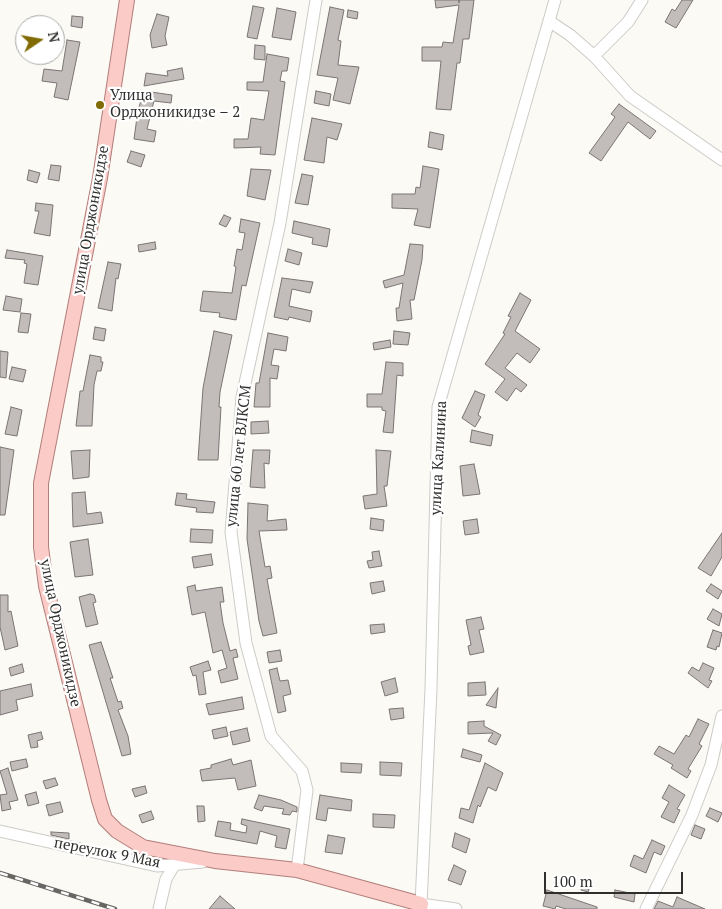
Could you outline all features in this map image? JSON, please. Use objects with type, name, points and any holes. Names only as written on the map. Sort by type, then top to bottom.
[{"type":"main road","name":"улица Орджоникидзе","points":[[127,0],[100,178],[41,483],[41,547],[46,586],[98,800],[106,819],[117,831],[143,847],[215,861],[297,870],[421,907]]},
{"type":"street","name":"улица 60 лет ВЛКСМ","points":[[297,870],[308,790],[302,771],[270,736],[246,643],[231,532],[242,397],[280,223],[316,0]]},
{"type":"street","name":"улица Калинина","points":[[421,907],[431,690],[438,407],[555,0]]},
{"type":"street","points":[[594,56],[628,22],[642,0]]},
{"type":"street","points":[[549,22],[570,35],[594,56],[630,96],[722,160]]},
{"type":"street","points":[[646,909],[692,815],[711,765],[722,716]]},
{"type":"street","name":"переулок 9 Мая","points":[[0,831],[157,866],[215,861]]},
{"type":"street","points":[[159,909],[166,879],[175,864]]},
{"type":"street","points":[[421,907],[456,909]]},
{"type":"building","points":[[435,0],[474,0],[469,39],[463,39],[460,63],[457,63],[451,110],[436,109],[441,61],[422,61],[422,47],[442,47],[443,42],[453,43],[459,5],[436,8]]},
{"type":"building","points":[[682,0],[693,0],[676,28],[665,22],[672,9],[675,11]]},
{"type":"building","points":[[253,6],[264,8],[257,39],[247,37]]},
{"type":"building","points":[[330,7],[344,10],[338,40],[341,41],[338,65],[359,67],[350,104],[333,100],[338,78],[317,75]]},
{"type":"building","points":[[277,8],[296,12],[291,40],[272,37]]},
{"type":"building","points":[[348,10],[358,12],[357,19],[347,17]]},
{"type":"building","points":[[157,14],[169,17],[165,36],[167,45],[152,48],[150,35]]},
{"type":"building","points":[[72,16],[83,17],[82,28],[71,26]]},
{"type":"building","points":[[67,40],[80,42],[68,100],[54,97],[57,83],[42,81],[44,69],[62,71],[63,65],[65,65]]},
{"type":"building","points":[[255,45],[265,46],[265,60],[254,59]]},
{"type":"building","points":[[267,54],[289,58],[287,71],[282,71],[280,81],[285,82],[275,155],[260,154],[261,147],[234,148],[234,139],[248,139],[251,118],[264,120],[269,91],[247,90],[247,82],[263,82]]},
{"type":"building","points":[[182,68],[184,79],[144,86],[146,73],[168,76],[167,71]]},
{"type":"building","points":[[144,91],[172,95],[171,103],[154,101],[147,129],[156,131],[154,142],[134,139],[138,110]]},
{"type":"building","points":[[316,91],[331,94],[329,106],[314,103]]},
{"type":"building","points":[[619,104],[656,131],[650,139],[628,122],[601,161],[589,153],[615,117],[611,114]]},
{"type":"building","points":[[312,118],[342,124],[337,140],[327,137],[324,163],[304,160]]},
{"type":"building","points":[[430,132],[444,135],[442,150],[428,147]]},
{"type":"building","points":[[131,151],[145,155],[141,167],[127,162]]},
{"type":"building","points":[[51,165],[61,166],[59,181],[48,179]]},
{"type":"building","points":[[423,166],[439,169],[430,228],[414,225],[418,209],[392,208],[392,194],[415,194],[416,187],[420,188]]},
{"type":"building","points":[[251,169],[271,170],[265,200],[247,196]]},
{"type":"building","points":[[29,170],[40,173],[37,183],[27,180]]},
{"type":"building","points":[[302,174],[313,176],[308,205],[295,203]]},
{"type":"building","points":[[36,203],[53,205],[50,236],[34,233],[39,211],[35,211]]},
{"type":"building","points":[[224,215],[231,218],[226,227],[219,224]]},
{"type":"building","points":[[241,219],[260,223],[246,286],[242,285],[236,320],[219,317],[220,313],[200,311],[203,291],[232,293],[237,249],[242,250],[245,233],[239,232]]},
{"type":"building","points":[[294,221],[330,229],[327,247],[312,244],[313,238],[292,233]]},
{"type":"building","points":[[155,242],[156,249],[139,252],[138,245]]},
{"type":"building","points":[[410,244],[423,245],[422,260],[414,300],[410,300],[412,319],[397,321],[396,308],[399,308],[403,283],[385,288],[383,281],[404,275]]},
{"type":"building","points":[[288,249],[302,253],[299,265],[285,261]]},
{"type":"building","points":[[7,250],[43,256],[38,285],[24,283],[27,264],[24,263],[25,260],[5,258]]},
{"type":"building","points":[[108,262],[121,264],[118,279],[116,278],[112,311],[98,308]]},
{"type":"building","points":[[282,278],[313,282],[310,293],[292,289],[289,306],[312,311],[310,322],[289,317],[288,320],[274,317]]},
{"type":"building","points":[[520,293],[531,300],[515,331],[540,349],[530,363],[517,353],[505,368],[527,385],[521,392],[516,388],[507,401],[495,392],[505,379],[485,364],[505,334],[503,333],[511,317],[508,316]]},
{"type":"building","points":[[6,296],[22,299],[20,312],[3,310]]},
{"type":"building","points":[[21,313],[31,314],[28,333],[18,332]]},
{"type":"building","points":[[95,327],[106,329],[104,341],[93,339]]},
{"type":"building","points":[[214,331],[232,335],[220,392],[218,460],[198,460],[203,388]]},
{"type":"building","points":[[394,331],[410,333],[408,345],[393,344]]},
{"type":"building","points":[[268,333],[288,337],[286,351],[274,349],[271,365],[279,366],[277,379],[270,378],[270,407],[254,407],[256,383],[259,383]]},
{"type":"building","points":[[390,340],[391,347],[374,350],[373,343]]},
{"type":"building","points":[[0,351],[8,352],[6,378],[0,377]]},
{"type":"building","points":[[90,355],[101,357],[101,362],[103,362],[101,371],[97,371],[94,385],[92,426],[76,426],[80,391],[83,391]]},
{"type":"building","points":[[386,362],[403,363],[403,376],[397,375],[393,433],[383,432],[386,411],[382,410],[382,407],[367,407],[367,394],[382,394]]},
{"type":"building","points":[[12,367],[26,370],[23,382],[9,379]]},
{"type":"building","points":[[475,391],[485,395],[478,415],[481,417],[475,427],[462,418]]},
{"type":"building","points":[[11,407],[22,410],[17,436],[5,434]]},
{"type":"building","points":[[268,421],[269,433],[251,434],[251,422]]},
{"type":"building","points":[[472,430],[493,435],[491,446],[470,442]]},
{"type":"building","points":[[0,447],[14,450],[5,515],[0,515]]},
{"type":"building","points":[[90,450],[89,477],[73,479],[71,451]]},
{"type":"building","points":[[253,450],[270,450],[269,464],[264,463],[265,488],[250,487]]},
{"type":"building","points":[[376,450],[391,451],[387,486],[384,486],[387,506],[365,509],[363,496],[377,494]]},
{"type":"building","points":[[474,464],[480,494],[463,496],[460,466]]},
{"type":"building","points":[[85,492],[87,514],[101,512],[103,523],[73,527],[72,493]]},
{"type":"building","points":[[177,493],[187,494],[186,499],[215,502],[213,513],[196,512],[197,508],[175,505]]},
{"type":"building","points":[[248,503],[268,505],[267,521],[286,519],[287,530],[259,531],[265,567],[270,566],[272,578],[267,579],[277,633],[263,636],[259,621],[247,539]]},
{"type":"building","points":[[371,518],[384,520],[383,531],[370,529]]},
{"type":"building","points":[[477,519],[479,533],[465,535],[463,521]]},
{"type":"building","points":[[191,529],[213,530],[212,543],[190,542]]},
{"type":"building","points":[[722,533],[722,557],[711,576],[698,568]]},
{"type":"building","points":[[88,539],[93,575],[75,577],[70,542]]},
{"type":"building","points":[[379,551],[382,566],[369,568],[367,561],[373,560],[372,552]]},
{"type":"building","points":[[211,554],[213,565],[194,568],[192,557]]},
{"type":"building","points":[[383,581],[385,591],[372,594],[370,583]]},
{"type":"building","points":[[711,584],[722,591],[718,599],[706,591]]},
{"type":"building","points":[[195,585],[196,591],[222,587],[224,602],[220,602],[223,623],[230,651],[236,649],[238,657],[233,658],[238,679],[221,683],[218,671],[227,668],[222,650],[213,653],[205,612],[192,615],[187,587]]},
{"type":"building","points":[[90,594],[94,595],[96,602],[93,603],[98,624],[86,627],[79,597]]},
{"type":"building","points":[[0,595],[8,595],[8,612],[11,611],[18,646],[5,650],[0,627]]},
{"type":"building","points":[[713,609],[722,614],[719,626],[707,619]]},
{"type":"building","points":[[481,617],[484,629],[479,630],[484,652],[470,655],[468,646],[471,645],[466,620]]},
{"type":"building","points":[[384,624],[385,632],[371,634],[370,625]]},
{"type":"building","points":[[713,630],[722,633],[719,647],[717,646],[716,650],[707,647]]},
{"type":"building","points":[[101,642],[113,678],[110,678],[118,702],[121,701],[123,708],[118,710],[128,736],[131,754],[122,756],[89,645]]},
{"type":"building","points":[[280,650],[282,661],[269,663],[267,652]]},
{"type":"building","points":[[208,661],[211,670],[203,672],[206,694],[199,695],[196,675],[193,676],[190,667]]},
{"type":"building","points":[[703,663],[714,668],[709,680],[712,681],[708,688],[688,673],[692,667],[699,671]]},
{"type":"building","points":[[22,664],[24,672],[11,676],[9,668]]},
{"type":"building","points":[[277,668],[280,681],[288,680],[291,694],[283,696],[286,711],[278,713],[269,670]]},
{"type":"building","points":[[395,678],[398,692],[385,696],[381,682]]},
{"type":"building","points":[[485,682],[486,695],[468,696],[468,683]]},
{"type":"building","points":[[31,684],[33,696],[16,700],[18,710],[0,715],[0,691]]},
{"type":"building","points":[[498,688],[496,708],[486,705]]},
{"type":"building","points":[[242,697],[244,709],[209,715],[206,704]]},
{"type":"building","points":[[403,708],[404,718],[391,720],[389,709]]},
{"type":"building","points":[[698,719],[709,724],[699,744],[702,746],[688,769],[691,771],[687,778],[671,768],[673,765],[654,754],[659,746],[674,754],[686,735],[689,737]]},
{"type":"building","points":[[484,721],[484,726],[501,735],[496,745],[488,741],[493,733],[468,734],[468,722]]},
{"type":"building","points":[[226,727],[228,736],[214,739],[212,730]]},
{"type":"building","points":[[247,728],[250,741],[233,745],[230,732]]},
{"type":"building","points":[[41,732],[43,739],[37,741],[38,747],[31,748],[28,735]]},
{"type":"building","points":[[463,749],[482,755],[480,762],[461,757]]},
{"type":"building","points":[[26,759],[28,767],[12,771],[10,762]]},
{"type":"building","points":[[231,759],[233,765],[251,760],[256,786],[238,790],[235,778],[202,781],[200,770],[211,768],[211,765]]},
{"type":"building","points":[[380,762],[402,763],[401,776],[380,775]]},
{"type":"building","points":[[341,763],[362,764],[361,773],[341,772]]},
{"type":"building","points":[[485,763],[503,773],[496,791],[488,787],[480,807],[478,805],[473,823],[459,818],[461,808],[469,810]]},
{"type":"building","points":[[8,768],[18,800],[9,802],[11,809],[2,811],[0,795],[7,794],[0,771]]},
{"type":"building","points":[[55,778],[58,785],[46,789],[43,781]]},
{"type":"building","points":[[669,785],[685,795],[677,809],[680,810],[674,823],[661,817],[669,802],[662,798]]},
{"type":"building","points":[[145,786],[147,793],[135,797],[132,789]]},
{"type":"building","points":[[36,792],[39,803],[28,806],[25,795]]},
{"type":"building","points":[[259,795],[281,800],[297,807],[297,812],[292,811],[290,815],[282,814],[284,809],[264,806],[262,811],[254,808]]},
{"type":"building","points":[[320,795],[352,800],[351,811],[328,808],[326,821],[316,819]]},
{"type":"building","points":[[60,802],[63,812],[49,816],[46,805]]},
{"type":"building","points":[[197,806],[204,806],[205,821],[198,822]]},
{"type":"building","points":[[710,808],[722,813],[718,822],[706,816]]},
{"type":"building","points":[[151,811],[154,819],[142,823],[139,815]]},
{"type":"building","points":[[373,814],[395,815],[394,828],[373,827]]},
{"type":"building","points":[[242,819],[290,829],[286,849],[275,847],[277,836],[260,831],[257,844],[215,836],[218,821],[231,823],[230,830],[246,833],[247,826],[241,824]]},
{"type":"building","points":[[695,825],[705,829],[701,839],[691,835]]},
{"type":"building","points":[[51,832],[69,833],[69,839],[51,835]]},
{"type":"building","points":[[455,833],[470,839],[466,853],[452,847]]},
{"type":"building","points":[[328,835],[345,838],[342,854],[325,852]]},
{"type":"building","points":[[652,840],[665,846],[661,855],[654,852],[646,873],[630,866],[634,855],[643,859]]},
{"type":"building","points":[[454,865],[466,871],[461,885],[448,880]]},
{"type":"building","points":[[583,882],[591,884],[588,892],[581,890]]},
{"type":"building","points":[[547,890],[597,907],[597,909],[566,909],[556,906],[555,909],[543,906]]},
{"type":"building","points":[[615,890],[635,894],[634,902],[614,897]]},
{"type":"building","points":[[220,896],[235,909],[209,909]]},
{"type":"building","points":[[677,897],[705,909],[654,909],[658,901],[673,907]]},
{"type":"railway","points":[[0,873],[115,909]]},
{"type":"place","name":"Улица Орджоникидзе – 2","points":[[100,105]]}]
